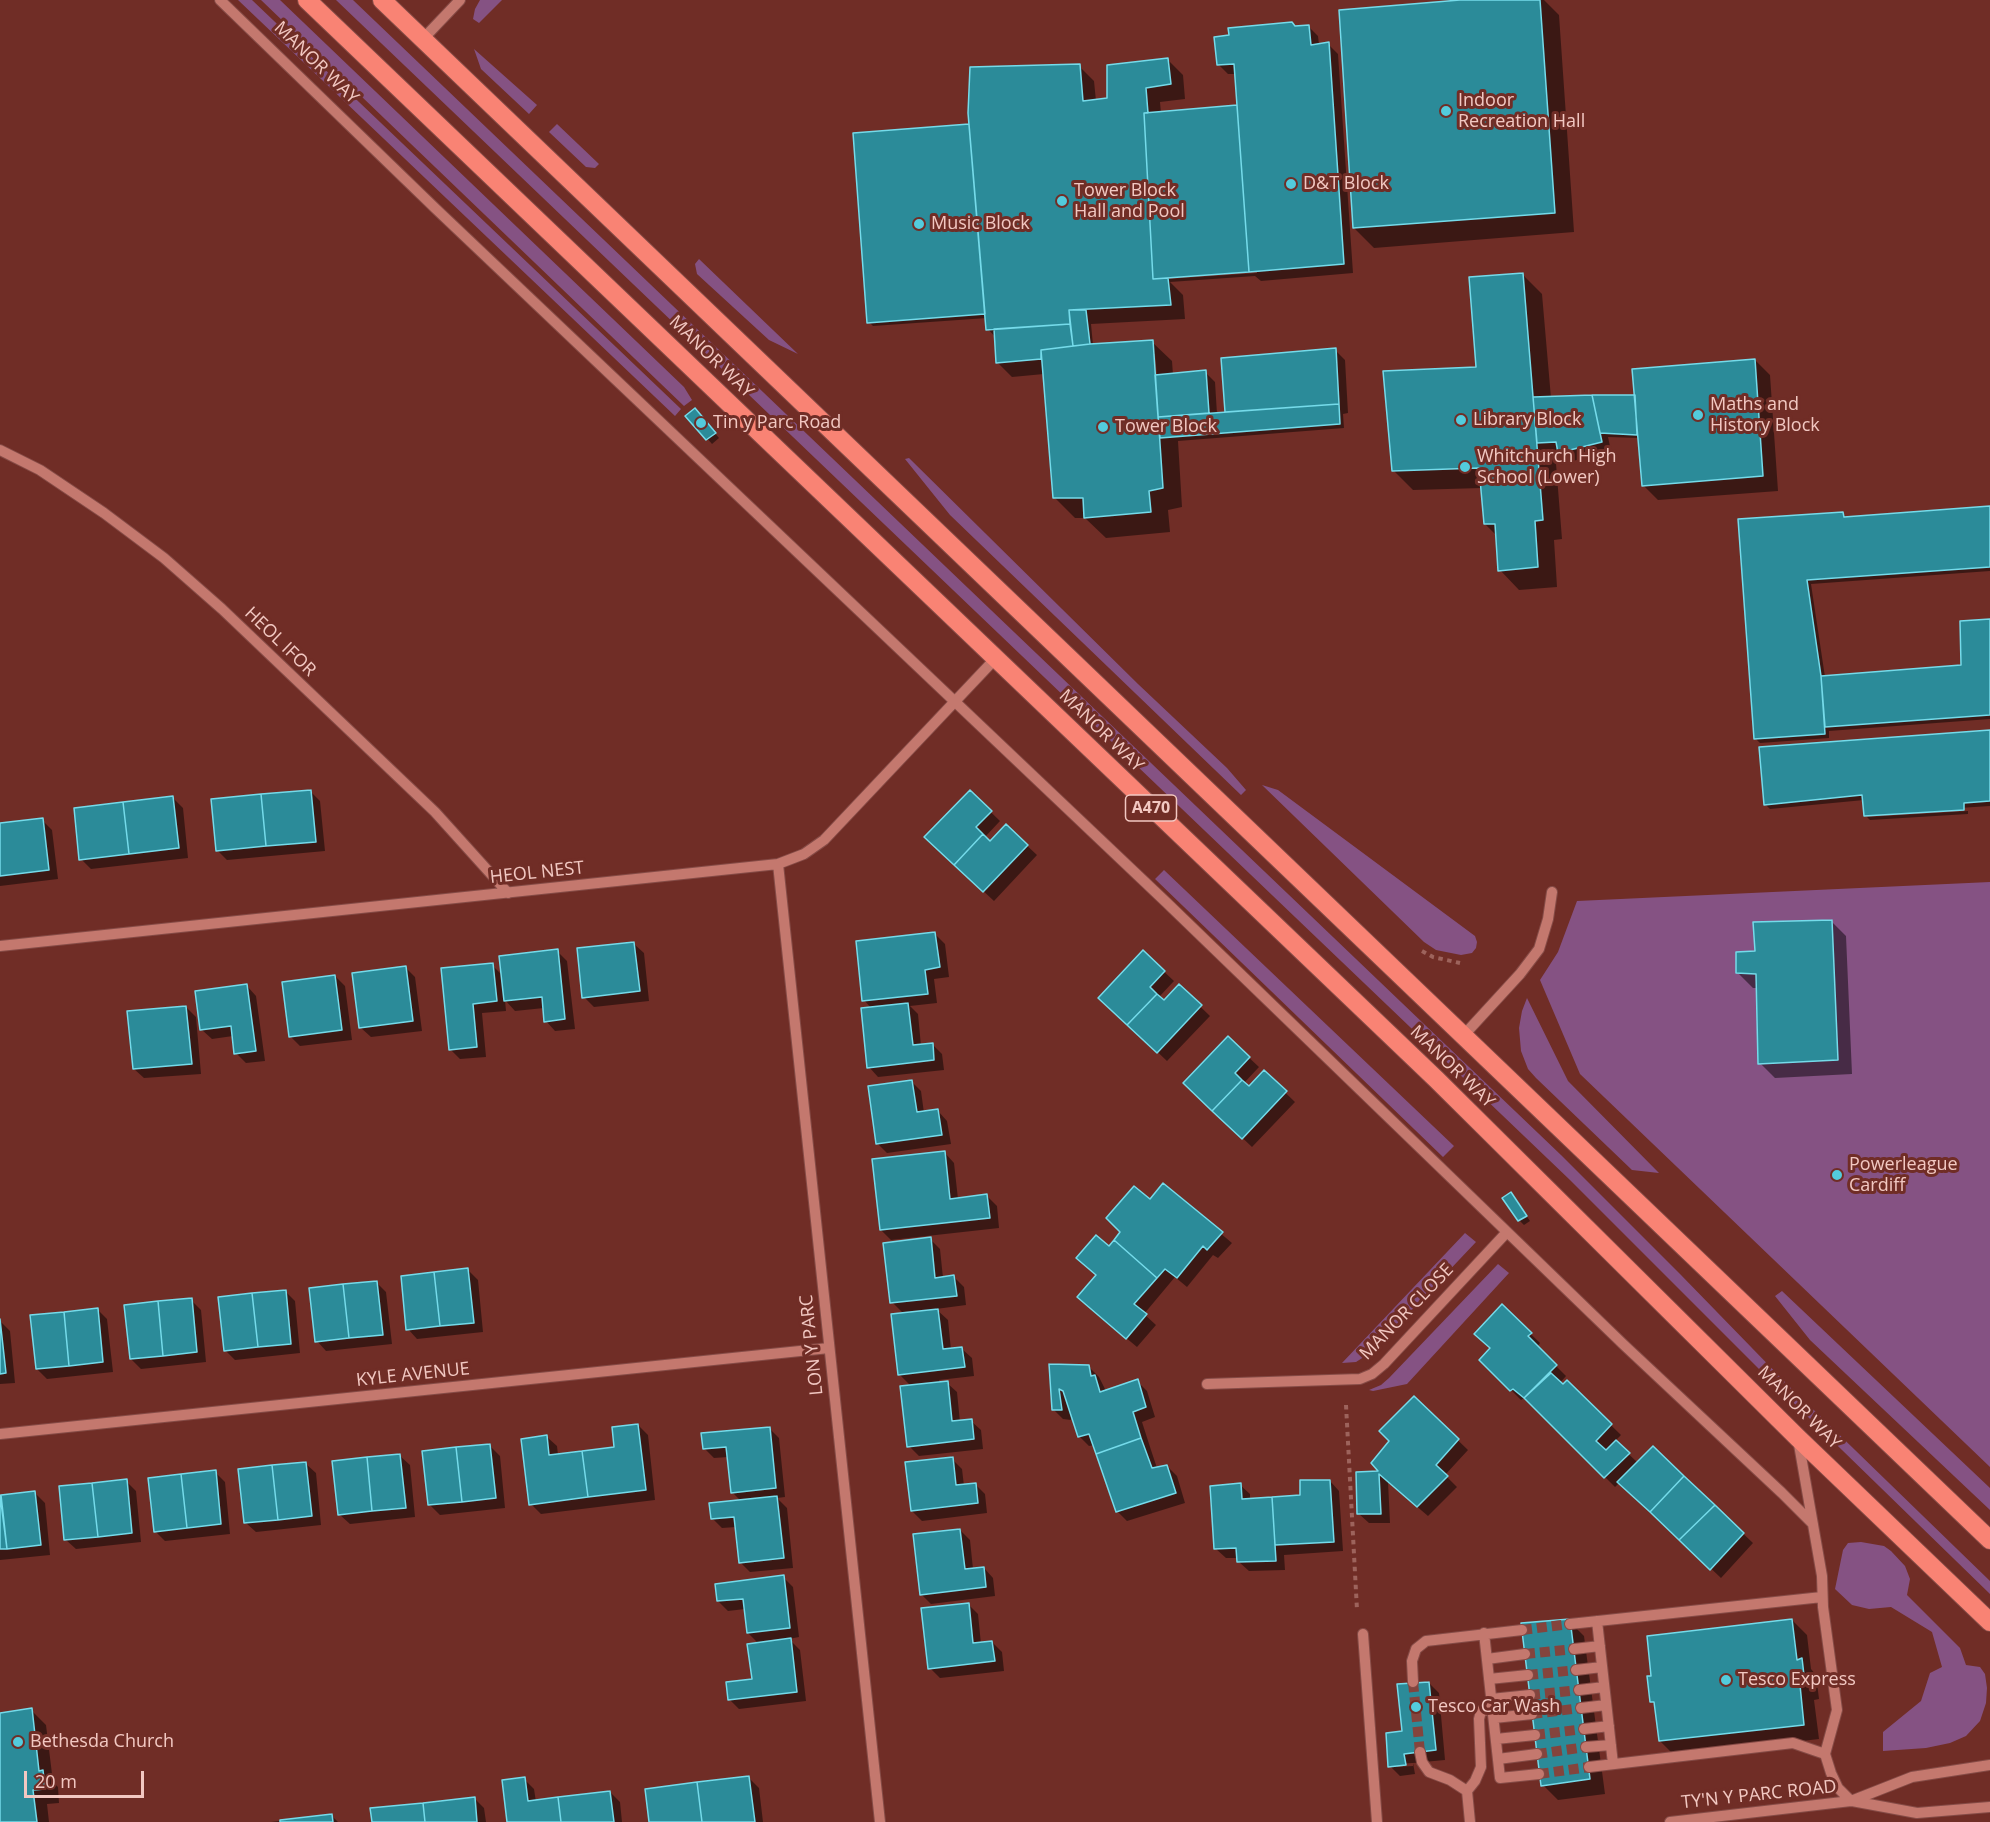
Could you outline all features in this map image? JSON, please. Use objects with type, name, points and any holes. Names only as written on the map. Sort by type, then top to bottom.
[{"type":"highway","name":"MANOR WAY","points":[[307,0],[1436,1079],[1798,1437],[1990,1622]]},
{"type":"highway","name":"MANOR WAY","points":[[382,0],[1990,1540]]},
{"type":"street","name":"MANOR WAY","points":[[220,0],[469,241],[957,702],[1813,1524]]},
{"type":"street","points":[[423,39],[460,0]]},
{"type":"street","name":"HEOL IFOR","points":[[0,450],[40,470],[104,513],[164,558],[222,609],[435,812],[508,893]]},
{"type":"street","name":"HEOL NEST","points":[[0,945],[778,864],[804,854],[824,840],[957,702],[995,659]]},
{"type":"street","name":"LON Y PARC","points":[[778,864],[880,1822]]},
{"type":"street","points":[[1464,1035],[1520,974],[1539,948],[1548,919],[1552,892]]},
{"type":"street","name":"MANOR CLOSE","points":[[1207,1384],[1360,1379],[1372,1374],[1384,1364],[1507,1232]]},
{"type":"street","name":"KYLE AVENUE","points":[[0,1434],[829,1348]]},
{"type":"street","points":[[1798,1437],[1821,1576],[1837,1710],[1825,1754],[1838,1788],[1851,1802]]},
{"type":"street","points":[[1570,1624],[1822,1597]]},
{"type":"street","points":[[1597,1621],[1613,1764]]},
{"type":"street","points":[[1413,1682],[1412,1660],[1416,1650],[1426,1641],[1522,1629]]},
{"type":"street","points":[[1484,1633],[1500,1778],[1539,1774]]},
{"type":"street","points":[[1363,1634],[1377,1822]]},
{"type":"street","points":[[1574,1649],[1600,1647]]},
{"type":"street","points":[[1486,1659],[1525,1654]]},
{"type":"street","points":[[1576,1670],[1602,1667]]},
{"type":"street","points":[[1489,1679],[1528,1675]]},
{"type":"street","points":[[1579,1690],[1604,1687]]},
{"type":"street","points":[[1470,1822],[1467,1791],[1475,1781],[1481,1767],[1479,1719],[1481,1712],[1530,1695]]},
{"type":"street","points":[[1581,1707],[1606,1705]]},
{"type":"street","points":[[1492,1709],[1532,1714]]},
{"type":"street","points":[[1584,1729],[1609,1726]]},
{"type":"street","points":[[1496,1739],[1535,1735]]},
{"type":"street","points":[[1589,1767],[1793,1743],[1825,1754]]},
{"type":"street","points":[[1586,1747],[1611,1745]]},
{"type":"street","points":[[1419,1752],[1429,1772],[1450,1780],[1467,1791]]},
{"type":"street","points":[[1498,1759],[1537,1754]]},
{"type":"street","name":"TY'N Y PARC ROAD","points":[[1851,1802],[1912,1777],[1990,1765]]},
{"type":"street","name":"TY'N Y PARC ROAD","points":[[1670,1822],[1851,1802],[1917,1813],[1990,1807]]},
{"type":"path","points":[[1418,947],[1433,957],[1461,963]]},
{"type":"path","points":[[1346,1396],[1358,1625],[1363,1634]]},
{"type":"shaded area","points":[[238,0],[252,0],[681,409],[675,416]]},
{"type":"shaded area","points":[[261,0],[280,0],[684,387],[692,400],[684,406]]},
{"type":"shaded area","points":[[336,0],[353,0],[1561,1155],[1787,1384],[1990,1581],[1990,1594],[1768,1378],[1570,1180]]},
{"type":"shaded area","points":[[480,0],[502,0],[479,23],[473,19]]},
{"type":"shaded area","points":[[474,49],[537,105],[529,114],[481,69]]},
{"type":"shaded area","points":[[557,124],[599,164],[595,168],[586,167],[549,132]]},
{"type":"shaded area","points":[[699,259],[798,354],[769,340],[697,274],[695,264]]},
{"type":"shaded area","points":[[909,458],[1138,684],[1227,768],[1246,790],[1241,795],[950,515],[905,459]]},
{"type":"shaded area","points":[[1262,785],[1278,790],[1475,936],[1476,948],[1472,953],[1461,955],[1436,950],[1424,942]]},
{"type":"shaded area","points":[[1164,870],[1454,1146],[1443,1157],[1155,879]]},
{"type":"shaded area","name":"Powerleague Cardiff","points":[[1990,882],[1990,1467],[1580,1074],[1540,980],[1558,952],[1577,901]]},
{"type":"shaded area","points":[[1527,998],[1568,1081],[1659,1173],[1632,1170],[1528,1069],[1521,1051],[1519,1028]]},
{"type":"shaded area","points":[[1465,1233],[1476,1242],[1373,1351],[1356,1362],[1342,1363]]},
{"type":"shaded area","points":[[1498,1264],[1509,1273],[1407,1384],[1369,1390],[1381,1385],[1389,1378]]},
{"type":"shaded area","points":[[1782,1291],[1990,1488],[1990,1510],[1810,1340],[1775,1296]]},
{"type":"shaded area","points":[[1861,1542],[1884,1546],[1891,1551],[1905,1566],[1910,1579],[1907,1595],[1960,1648],[1966,1665],[1980,1667],[1985,1674],[1986,1703],[1980,1721],[1966,1736],[1950,1743],[1926,1748],[1883,1751],[1883,1732],[1921,1701],[1930,1673],[1942,1667],[1932,1632],[1891,1607],[1869,1609],[1852,1605],[1835,1589],[1843,1550],[1848,1543]]},
{"type":"building","name":"Indoor Recreation Hall","points":[[1460,0],[1540,0],[1555,213],[1353,228],[1339,10]]},
{"type":"building","name":"D&T Block","points":[[1292,22],[1295,26],[1309,25],[1311,45],[1329,42],[1344,264],[1249,272],[1234,64],[1217,65],[1214,37],[1229,35],[1228,28]]},
{"type":"building","name":"Tower Block Hall and Pool","points":[[1168,58],[1171,84],[1146,88],[1148,113],[1144,113],[1153,279],[1168,278],[1171,305],[1069,310],[1070,324],[986,330],[968,113],[970,67],[1080,64],[1083,101],[1107,98],[1107,65]]},
{"type":"building","points":[[1237,105],[1249,272],[1153,279],[1144,113]]},
{"type":"building","name":"Music Block","points":[[969,124],[985,314],[867,323],[853,133]]},
{"type":"building","name":"Library Block","points":[[1523,273],[1543,520],[1535,521],[1538,567],[1498,571],[1495,524],[1484,524],[1479,468],[1392,471],[1383,371],[1476,367],[1469,277]]},
{"type":"building","points":[[1069,310],[1086,310],[1090,344],[1073,346]]},
{"type":"building","points":[[1070,324],[1073,346],[1041,350],[1041,359],[996,363],[994,329]]},
{"type":"building","name":"Tower Block","points":[[1153,340],[1163,488],[1149,491],[1151,512],[1084,518],[1083,498],[1053,498],[1041,350]]},
{"type":"building","points":[[1336,348],[1339,404],[1225,412],[1221,358]]},
{"type":"building","name":"Maths and History Block","points":[[1755,359],[1763,476],[1642,486],[1632,369]]},
{"type":"building","points":[[1206,370],[1209,413],[1158,417],[1155,375]]},
{"type":"building","points":[[1592,395],[1602,442],[1558,453],[1556,442],[1537,443],[1533,397]]},
{"type":"building","points":[[1592,395],[1635,395],[1637,435],[1600,433]]},
{"type":"building","points":[[1339,404],[1340,424],[1160,438],[1158,417]]},
{"type":"building","points":[[695,408],[716,433],[706,440],[685,416]]},
{"type":"building","points":[[1990,506],[1990,567],[1807,580],[1821,676],[1825,734],[1754,739],[1738,519],[1843,512],[1844,517]]},
{"type":"building","points":[[1990,619],[1990,715],[1825,727],[1821,676],[1961,665],[1960,621]]},
{"type":"building","points":[[1990,730],[1990,801],[1964,803],[1964,810],[1864,816],[1862,795],[1764,805],[1759,747]]},
{"type":"building","points":[[311,790],[316,842],[266,846],[261,794]]},
{"type":"building","points":[[970,790],[992,811],[976,827],[983,834],[954,865],[924,837]]},
{"type":"building","points":[[261,794],[266,846],[216,851],[211,799]]},
{"type":"building","points":[[173,796],[179,848],[129,854],[123,802]]},
{"type":"building","points":[[123,802],[129,854],[79,860],[74,808]]},
{"type":"building","points":[[43,818],[49,870],[0,876],[0,823]]},
{"type":"building","points":[[1006,824],[1028,845],[983,892],[954,865],[983,834],[990,841]]},
{"type":"building","points":[[1832,920],[1838,1060],[1758,1064],[1756,974],[1736,973],[1736,952],[1755,951],[1753,922]]},
{"type":"building","points":[[935,932],[940,967],[925,970],[928,994],[862,1001],[856,941]]},
{"type":"building","points":[[634,942],[640,991],[582,998],[577,948]]},
{"type":"building","points":[[558,949],[565,1019],[544,1022],[542,997],[504,1001],[499,956]]},
{"type":"building","points":[[1143,950],[1165,971],[1150,987],[1157,994],[1127,1025],[1098,998]]},
{"type":"building","points":[[493,963],[497,1001],[473,1004],[477,1047],[449,1050],[441,968]]},
{"type":"building","points":[[406,966],[413,1021],[359,1028],[352,973]]},
{"type":"building","points":[[335,975],[342,1030],[289,1037],[282,982]]},
{"type":"building","points":[[247,984],[256,1051],[234,1054],[231,1026],[200,1030],[195,991]]},
{"type":"building","points":[[1179,984],[1202,1005],[1157,1053],[1127,1025],[1157,994],[1164,1000]]},
{"type":"building","points":[[908,1003],[913,1045],[933,1043],[934,1060],[867,1068],[861,1008]]},
{"type":"building","points":[[186,1006],[192,1064],[133,1069],[127,1011]]},
{"type":"building","points":[[1228,1036],[1250,1057],[1235,1073],[1242,1080],[1212,1111],[1183,1083]]},
{"type":"building","points":[[1264,1070],[1287,1091],[1242,1139],[1212,1111],[1242,1080],[1249,1086]]},
{"type":"building","points":[[912,1080],[917,1112],[938,1109],[942,1135],[876,1144],[868,1086]]},
{"type":"building","points":[[945,1151],[950,1199],[987,1194],[990,1218],[880,1230],[872,1159]]},
{"type":"building","points":[[1163,1183],[1223,1232],[1207,1250],[1203,1246],[1177,1278],[1165,1269],[1157,1278],[1114,1240],[1120,1232],[1106,1218],[1134,1186],[1150,1199]]},
{"type":"building","points":[[1511,1192],[1527,1216],[1518,1221],[1502,1198]]},
{"type":"building","points":[[1096,1235],[1109,1246],[1114,1240],[1157,1278],[1134,1304],[1147,1314],[1126,1339],[1077,1297],[1096,1275],[1076,1258]]},
{"type":"building","points":[[931,1237],[935,1278],[954,1275],[957,1296],[890,1303],[883,1243]]},
{"type":"building","points":[[468,1268],[474,1323],[440,1326],[434,1272]]},
{"type":"building","points":[[434,1272],[440,1326],[406,1330],[401,1276]]},
{"type":"building","points":[[377,1281],[383,1335],[349,1338],[343,1284]]},
{"type":"building","points":[[343,1284],[349,1338],[315,1342],[309,1288]]},
{"type":"building","points":[[286,1290],[291,1344],[258,1347],[252,1293]]},
{"type":"building","points":[[252,1293],[258,1347],[224,1351],[218,1297]]},
{"type":"building","points":[[192,1298],[197,1352],[163,1356],[158,1301]]},
{"type":"building","points":[[158,1301],[163,1356],[130,1359],[124,1305]]},
{"type":"building","points":[[1502,1304],[1532,1333],[1528,1336],[1557,1365],[1524,1398],[1513,1389],[1510,1391],[1479,1360],[1490,1348],[1474,1334]]},
{"type":"building","points":[[98,1308],[103,1362],[69,1366],[64,1312]]},
{"type":"building","points":[[938,1309],[943,1349],[962,1347],[965,1367],[898,1375],[891,1314]]},
{"type":"building","points":[[64,1312],[69,1366],[36,1369],[30,1315]]},
{"type":"building","points":[[0,1319],[6,1373],[0,1374]]},
{"type":"building","points":[[1049,1364],[1089,1365],[1091,1376],[1095,1375],[1100,1392],[1138,1379],[1146,1407],[1133,1412],[1141,1438],[1096,1454],[1089,1434],[1078,1437],[1063,1391],[1059,1389],[1062,1410],[1052,1410]]},
{"type":"building","points":[[1551,1373],[1563,1384],[1567,1380],[1612,1424],[1596,1441],[1606,1450],[1616,1440],[1630,1453],[1604,1478],[1524,1398]]},
{"type":"building","points":[[948,1381],[952,1421],[972,1419],[974,1439],[907,1447],[900,1386]]},
{"type":"building","points":[[1414,1396],[1459,1439],[1436,1465],[1448,1476],[1417,1507],[1379,1474],[1381,1514],[1357,1514],[1356,1472],[1378,1471],[1371,1463],[1389,1441],[1379,1431]]},
{"type":"building","points":[[638,1424],[646,1490],[588,1497],[582,1451],[614,1447],[612,1427]]},
{"type":"building","points":[[770,1427],[776,1488],[731,1493],[726,1447],[703,1449],[701,1433]]},
{"type":"building","points":[[547,1435],[549,1455],[582,1451],[588,1497],[529,1505],[521,1439]]},
{"type":"building","points":[[1141,1438],[1152,1468],[1167,1465],[1176,1493],[1116,1512],[1096,1454]]},
{"type":"building","points":[[490,1444],[496,1498],[462,1502],[456,1447]]},
{"type":"building","points":[[1653,1446],[1684,1476],[1650,1512],[1617,1482]]},
{"type":"building","points":[[456,1447],[462,1502],[428,1505],[422,1451]]},
{"type":"building","points":[[400,1454],[406,1508],[372,1511],[367,1457]]},
{"type":"building","points":[[367,1457],[372,1511],[338,1515],[332,1461]]},
{"type":"building","points":[[953,1457],[956,1485],[976,1483],[978,1503],[911,1511],[905,1462]]},
{"type":"building","points":[[306,1462],[312,1516],[278,1520],[272,1465]]},
{"type":"building","points":[[272,1465],[278,1520],[244,1523],[238,1469]]},
{"type":"building","points":[[216,1470],[221,1524],[187,1528],[181,1474]]},
{"type":"building","points":[[181,1474],[187,1528],[154,1532],[148,1478]]},
{"type":"building","points":[[1684,1476],[1715,1505],[1679,1540],[1650,1512]]},
{"type":"building","points":[[127,1479],[132,1533],[98,1537],[92,1483]]},
{"type":"building","points":[[1300,1480],[1330,1480],[1334,1542],[1275,1545],[1272,1497],[1300,1495]]},
{"type":"building","points":[[92,1483],[98,1537],[64,1540],[59,1486]]},
{"type":"building","points":[[1241,1483],[1242,1499],[1272,1497],[1276,1561],[1237,1562],[1236,1548],[1214,1549],[1210,1486]]},
{"type":"building","points":[[35,1491],[41,1545],[7,1549],[1,1495]]},
{"type":"building","points":[[0,1495],[7,1549],[0,1549]]},
{"type":"building","points":[[777,1496],[784,1558],[739,1563],[734,1517],[711,1519],[709,1503]]},
{"type":"building","points":[[1715,1505],[1744,1533],[1710,1570],[1679,1540]]},
{"type":"building","points":[[960,1529],[965,1569],[984,1567],[986,1587],[920,1595],[913,1534]]},
{"type":"building","points":[[784,1575],[790,1628],[747,1633],[743,1599],[717,1601],[715,1584]]},
{"type":"building","points":[[969,1603],[973,1643],[992,1641],[995,1661],[928,1669],[921,1608]]},
{"type":"building","points":[[1570,1619],[1590,1779],[1541,1786],[1521,1623]]},
{"type":"building","name":"Tesco Express","points":[[1792,1619],[1797,1660],[1802,1658],[1805,1684],[1800,1685],[1804,1725],[1659,1741],[1654,1702],[1650,1702],[1647,1676],[1651,1676],[1647,1636]]},
{"type":"building","points":[[791,1638],[797,1692],[728,1700],[726,1682],[752,1679],[747,1644]]},
{"type":"building","name":"Tesco Car Wash","points":[[1429,1682],[1436,1750],[1404,1754],[1406,1765],[1388,1767],[1386,1733],[1402,1731],[1397,1684]]},
{"type":"building","name":"Bethesda Church","points":[[32,1708],[39,1771],[43,1770],[45,1789],[33,1790],[37,1822],[0,1822],[0,1713]]},
{"type":"building","points":[[749,1776],[755,1822],[702,1822],[697,1782]]},
{"type":"building","points":[[525,1777],[528,1801],[558,1797],[561,1822],[507,1822],[502,1780]]},
{"type":"building","points":[[697,1782],[702,1822],[649,1822],[645,1789]]},
{"type":"building","points":[[610,1791],[614,1822],[561,1822],[558,1797]]},
{"type":"building","points":[[475,1797],[477,1822],[425,1822],[423,1803]]},
{"type":"building","points":[[423,1803],[425,1822],[372,1822],[370,1808]]},
{"type":"building","points":[[332,1814],[333,1822],[280,1822],[280,1820]]},
{"type":"tunnel","points":[[1522,1630],[1570,1624]]},
{"type":"tunnel","points":[[1525,1654],[1574,1649]]},
{"type":"tunnel","points":[[1528,1675],[1576,1670]]},
{"type":"tunnel","points":[[1413,1682],[1420,1752]]},
{"type":"tunnel","points":[[1530,1695],[1579,1690]]},
{"type":"tunnel","points":[[1532,1714],[1581,1708]]},
{"type":"tunnel","points":[[1535,1735],[1584,1729]]},
{"type":"tunnel","points":[[1537,1754],[1586,1747]]},
{"type":"tunnel","points":[[1539,1774],[1589,1767]]},
{"type":"place","name":"Indoor Recreation Hall","points":[[1446,111]]},
{"type":"place","name":"D&T Block","points":[[1291,184]]},
{"type":"place","name":"Tower Block Hall and Pool","points":[[1062,201]]},
{"type":"place","name":"Music Block","points":[[919,224]]},
{"type":"place","name":"Maths and History Block","points":[[1698,415]]},
{"type":"place","name":"Library Block","points":[[1461,420]]},
{"type":"place","name":"Tin y Parc Road","points":[[701,423]]},
{"type":"place","name":"Tower Block","points":[[1103,427]]},
{"type":"place","name":"Whitchurch High School (Lower)","points":[[1465,467]]},
{"type":"place","name":"Powerleague Cardiff","points":[[1837,1175]]},
{"type":"place","name":"Tesco Express","points":[[1726,1680]]},
{"type":"place","name":"Tesco Car Wash","points":[[1416,1707]]},
{"type":"place","name":"Bethesda Church","points":[[18,1742]]}]
